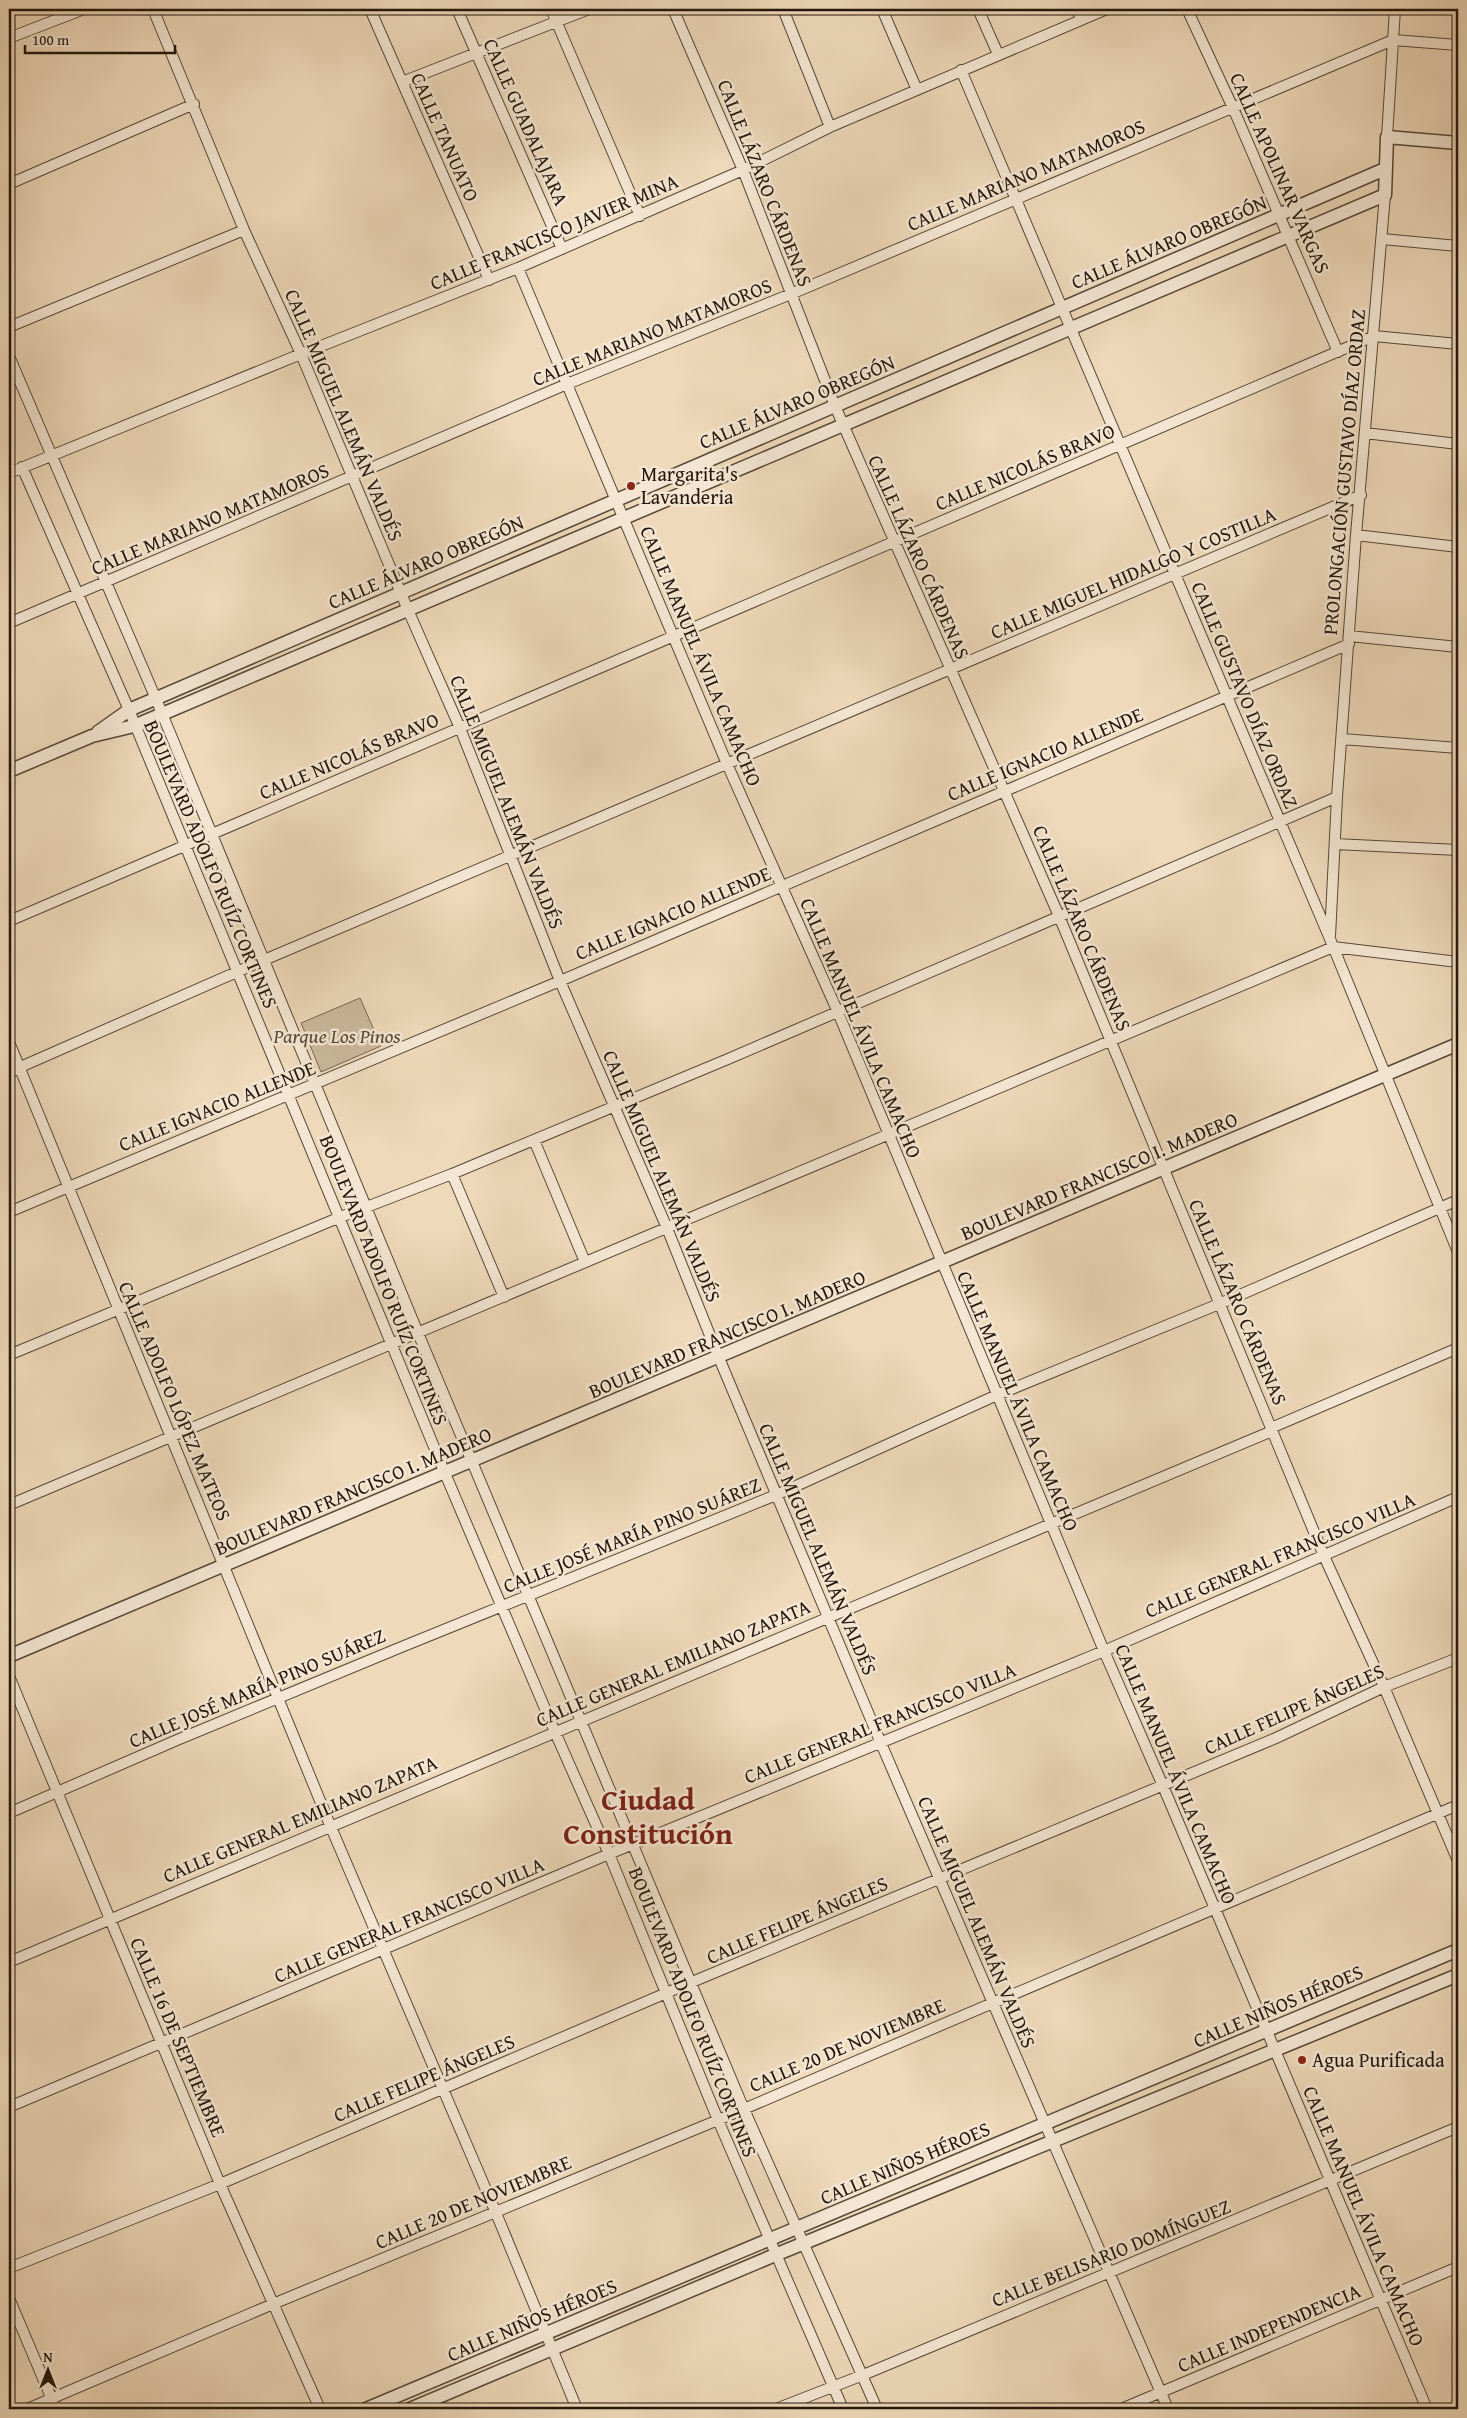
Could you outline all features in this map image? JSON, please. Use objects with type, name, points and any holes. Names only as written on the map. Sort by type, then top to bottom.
[{"type":"street","points":[[9,38],[84,9]]},
{"type":"street","name":"CALLE MIGUEL ALEMÁN VALDÉS","points":[[153,9],[194,104],[244,230],[301,354],[408,610],[460,728],[560,981],[667,1228],[718,1358],[939,1879],[1168,2409]]},
{"type":"street","name":"CALLE TANUATO","points":[[370,9],[488,280]]},
{"type":"street","name":"CALLE GUADALAJARA","points":[[458,9],[562,249]]},
{"type":"street","points":[[552,9],[640,216]]},
{"type":"street","points":[[402,82],[589,9]]},
{"type":"street","name":"CALLE LÁZARO CÁRDENAS","points":[[674,9],[743,170],[843,425],[1059,916],[1112,1040],[1324,1556],[1384,1687],[1458,1861]]},
{"type":"street","points":[[783,9],[830,127]]},
{"type":"street","points":[[882,9],[917,90]]},
{"type":"street","points":[[978,9],[998,54]]},
{"type":"street","points":[[1077,9],[1081,19]]},
{"type":"street","name":"CALLE FRANCISCO JAVIER MINA","points":[[9,473],[52,454],[301,354],[407,314],[518,268],[743,170],[830,127],[1106,9]]},
{"type":"street","name":"CALLE APOLINAR VARGAS","points":[[1187,9],[1280,214],[1338,352]]},
{"type":"street","name":"PROLONGACIÓN GUSTAVO DÍAZ ORDAZ","points":[[1331,943],[1337,797],[1356,536],[1382,239],[1395,9]]},
{"type":"street","points":[[1393,40],[1458,46]]},
{"type":"street","name":"CALLE MARIANO MATAMOROS","points":[[9,623],[567,384],[792,294],[1015,198],[1393,40]]},
{"type":"street","name":"CALLE GUSTAVO DÍAZ ORDAZ","points":[[961,70],[1331,943],[1458,1252]]},
{"type":"street","points":[[9,184],[194,104]]},
{"type":"street","points":[[1387,137],[1458,144]]},
{"type":"street","name":"CALLE ÁLVARO OBREGÓN","points":[[92,736],[129,710],[1385,169]]},
{"type":"street","name":"CALLE ÁLVARO OBREGÓN","points":[[9,771],[92,736],[134,726],[1385,195]]},
{"type":"street","points":[[9,327],[244,230]]},
{"type":"street","points":[[1382,239],[1458,246]]},
{"type":"street","name":"CALLE MANUEL ÁVILA CAMACHO","points":[[518,268],[672,637],[889,1134],[1104,1651],[1427,2409]]},
{"type":"street","points":[[1374,336],[1458,344]]},
{"type":"street","name":"CALLE NICOLÁS BRAVO","points":[[9,921],[1374,336]]},
{"type":"street","name":"BOULEVARD ADOLFO RUÍZ CORTINES","points":[[9,356],[156,699],[418,1333],[743,2107],[877,2409]]},
{"type":"street","points":[[1365,433],[1458,444]]},
{"type":"street","name":"BOULEVARD ADOLFO RUÍZ CORTINES","points":[[22,467],[129,710],[444,1471],[609,1854],[775,2255],[843,2409]]},
{"type":"street","name":"CALLE MIGUEL HIDALGO Y COSTILLA","points":[[9,1072],[510,855],[1361,495]]},
{"type":"street","points":[[1356,536],[1458,547]]},
{"type":"street","points":[[1349,640],[1458,647]]},
{"type":"street","name":"CALLE IGNACIO ALLENDE","points":[[9,1212],[67,1186],[290,1096],[560,981],[1002,790],[1227,696],[1349,640]]},
{"type":"street","points":[[1342,739],[1458,748]]},
{"type":"street","points":[[9,1355],[117,1308],[534,1140],[836,1010],[1280,823],[1337,797]]},
{"type":"street","points":[[1335,844],[1458,850]]},
{"type":"street","points":[[9,1505],[1112,1040],[1331,943],[1458,962]]},
{"type":"street","name":"CALLE ADOLFO LÓPEZ MATEOS","points":[[9,1042],[117,1308],[280,1699],[330,1825],[496,2213],[577,2409]]},
{"type":"street","name":"BOULEVARD FRANCISCO I. MADERO","points":[[9,1656],[225,1566],[444,1471],[942,1264],[1163,1168],[1458,1044]]},
{"type":"street","points":[[534,1140],[585,1262]]},
{"type":"street","points":[[452,1174],[504,1297]]},
{"type":"street","name":"CALLE JOSÉ MARÍA PINO SUÁREZ","points":[[9,1813],[177,1740],[776,1495],[997,1395],[1220,1304],[1458,1200]]},
{"type":"street","name":"CALLE GENERAL EMILIANO ZAPATA","points":[[9,1962],[330,1825],[1272,1431],[1271,1428],[1458,1348]]},
{"type":"street","name":"CALLE GENERAL FRANCISCO VILLA","points":[[9,2107],[880,1741],[1104,1651],[1458,1497]]},
{"type":"street","name":"CALLE FELIPE ÁNGELES","points":[[9,2268],[220,2184],[692,1982],[1276,1738],[1384,1687],[1458,1658]]},
{"type":"street","name":"CALLE 16 DE SEPTIEMBRE","points":[[9,1676],[220,2184],[320,2409]]},
{"type":"street","name":"CALLE 20 DE NOVIEMBRE","points":[[26,2409],[272,2304],[718,2120],[743,2107],[1458,1805]]},
{"type":"street","name":"CALLE NIÑOS HÉROES","points":[[366,2409],[770,2241],[1458,1950]]},
{"type":"street","name":"CALLE NIÑOS HÉROES","points":[[410,2409],[803,2243],[1458,1975]]},
{"type":"street","name":"CALLE BELISARIO DOMÍNGUEZ","points":[[776,2409],[834,2387],[1109,2271],[1330,2182],[1458,2127]]},
{"type":"street","name":"CALLE INDEPENDENCIA","points":[[1121,2409],[1458,2267]]},
{"type":"street","points":[[9,2298],[56,2409]]},
{"type":"green space","name":"Parque Los Pinos","points":[[360,998],[381,1046],[321,1072],[301,1023]]},
{"type":"place","name":"Margarita's Lavanderia","points":[[631,486]]},
{"type":"place","name":"Agua Purificada","points":[[1302,2060]]},
{"type":"district","name":"Ciudad Constitución","points":[[648,1817]]}]
